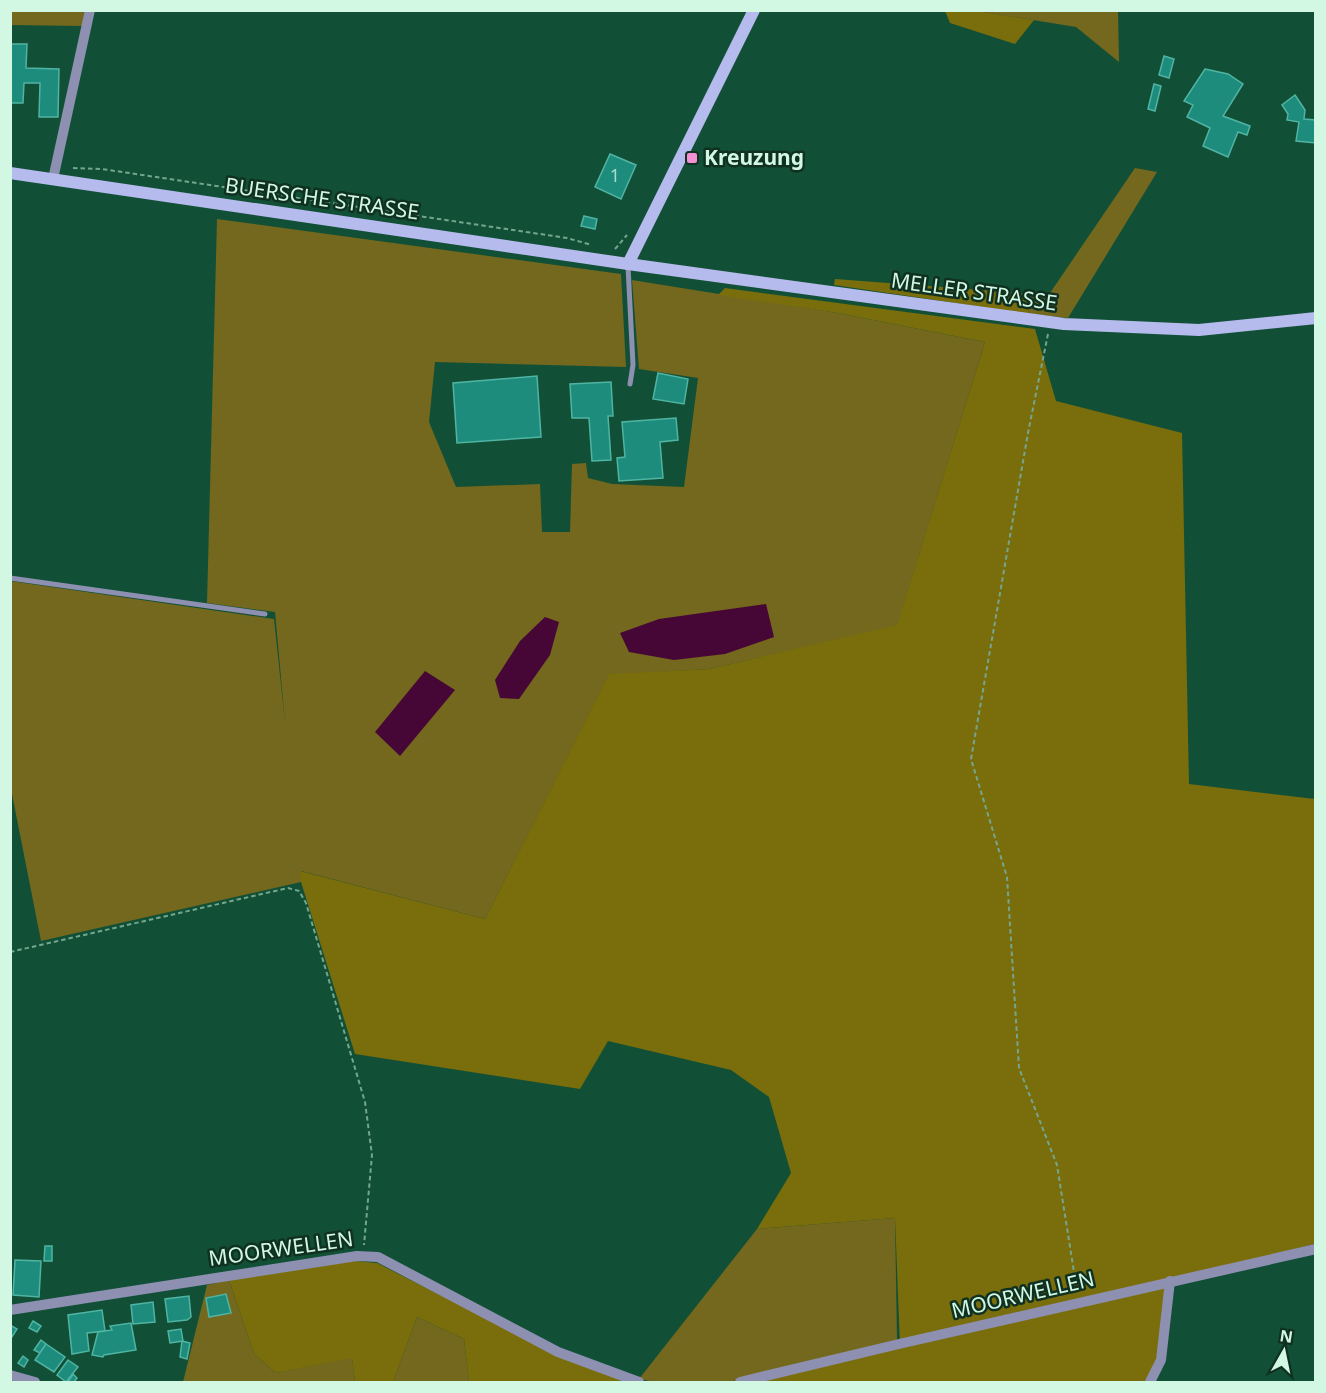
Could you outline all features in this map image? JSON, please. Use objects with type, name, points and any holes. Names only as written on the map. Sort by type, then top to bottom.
[{"type":"main road","points":[[628,264],[754,10]]},
{"type":"main road","name":"BUERSCHE STRASSE","points":[[10,173],[54,174],[628,264]]},
{"type":"main road","name":"MELLER STRASSE","points":[[628,264],[1050,322],[1199,330],[1316,318]]},
{"type":"street","points":[[54,174],[90,10]]},
{"type":"street","name":"MOORWELLEN","points":[[740,1383],[1079,1302],[1316,1249]]},
{"type":"street","name":"MOORWELLEN","points":[[10,1310],[363,1257],[378,1257],[558,1352],[639,1383]]},
{"type":"street","points":[[1150,1383],[1161,1360],[1170,1281]]},
{"type":"street","points":[[10,1375],[35,1383]]},
{"type":"lane","points":[[628,264],[633,365],[630,384]]},
{"type":"lane","points":[[10,578],[265,614]]},
{"type":"path","points":[[54,174],[114,171],[567,238],[601,248]]},
{"type":"path","points":[[1050,322],[971,759],[1007,877],[1019,1068],[1057,1165],[1079,1302]]},
{"type":"path","points":[[10,952],[288,888],[299,891],[306,903],[365,1102],[372,1155],[363,1257]]},
{"type":"shaded area","points":[[11,11],[85,11],[82,26],[11,25]]},
{"type":"shaded area","points":[[945,11],[977,11],[1034,20],[1015,44],[950,23]]},
{"type":"shaded area","points":[[977,11],[1118,11],[1119,62],[1076,27]]},
{"type":"shaded area","points":[[1135,168],[1157,172],[1068,318],[1030,314],[1023,293],[1050,293]]},
{"type":"shaded area","points":[[217,219],[621,274],[626,367],[435,362],[429,422],[456,487],[540,484],[542,532],[570,532],[572,464],[586,463],[588,478],[612,484],[684,487],[698,378],[639,369],[632,280],[838,313],[985,342],[897,626],[709,669],[609,675],[485,919],[301,871],[301,882],[41,941],[11,789],[10,581],[274,619],[285,722],[275,612],[207,603]]},
{"type":"shaded area","points":[[835,279],[1023,293],[1030,314],[834,285]]},
{"type":"shaded area","points":[[725,288],[1035,329],[1056,401],[1182,433],[1189,784],[1315,799],[1315,1244],[1167,1280],[1158,1359],[1147,1382],[750,1382],[900,1346],[895,1218],[757,1229],[791,1173],[769,1097],[731,1070],[608,1041],[580,1089],[355,1054],[301,882],[300,871],[485,919],[609,674],[709,669],[897,625],[985,342],[838,313],[718,295]]},
{"type":"shaded area","points":[[766,604],[774,637],[725,654],[674,660],[629,652],[620,633],[659,619]]},
{"type":"shaded area","points":[[545,617],[559,622],[550,655],[519,699],[500,698],[495,680],[520,641]]},
{"type":"shaded area","points":[[425,671],[455,690],[400,756],[375,732]]},
{"type":"shaded area","points":[[895,1218],[897,1340],[729,1382],[655,1382],[639,1379],[757,1229]]},
{"type":"shaded area","points":[[355,1261],[377,1263],[556,1354],[633,1382],[469,1382],[464,1339],[417,1317],[393,1382],[355,1382],[352,1358],[276,1373],[254,1354],[229,1280]]},
{"type":"shaded area","points":[[229,1280],[254,1354],[276,1373],[352,1357],[355,1382],[183,1382],[207,1285]]},
{"type":"shaded area","points":[[417,1317],[464,1339],[469,1382],[393,1382]]},
{"type":"building","points":[[10,44],[27,44],[26,68],[59,69],[58,117],[39,117],[40,83],[24,83],[23,103],[10,103]]},
{"type":"building","points":[[1164,56],[1174,59],[1169,78],[1159,75]]},
{"type":"building","points":[[1205,69],[1228,74],[1243,84],[1223,116],[1250,126],[1247,135],[1238,132],[1228,157],[1203,146],[1210,128],[1187,117],[1193,105],[1184,101]]},
{"type":"building","points":[[1154,84],[1161,86],[1155,111],[1148,109]]},
{"type":"building","points":[[1295,95],[1305,110],[1304,119],[1316,120],[1316,143],[1296,141],[1299,122],[1287,120],[1288,114],[1282,105]]},
{"type":"building","points":[[610,154],[636,165],[621,199],[595,187]]},
{"type":"building","points":[[584,216],[597,219],[595,229],[581,226]]},
{"type":"building","points":[[658,373],[688,379],[684,404],[653,399]]},
{"type":"building","points":[[537,376],[541,437],[457,443],[453,383]]},
{"type":"building","points":[[611,382],[613,416],[608,416],[611,460],[592,461],[589,418],[572,418],[570,384]]},
{"type":"building","points":[[676,418],[678,440],[660,442],[663,478],[619,481],[617,458],[625,457],[622,422]]},
{"type":"building","points":[[45,1246],[52,1246],[52,1261],[44,1261]]},
{"type":"building","points":[[15,1260],[41,1261],[39,1297],[13,1295]]},
{"type":"building","points":[[226,1294],[231,1313],[209,1317],[206,1298]]},
{"type":"building","points":[[189,1296],[191,1317],[187,1320],[168,1322],[165,1299]]},
{"type":"building","points":[[153,1302],[155,1322],[133,1324],[131,1305]]},
{"type":"building","points":[[102,1310],[105,1331],[87,1333],[89,1351],[72,1354],[68,1315]]},
{"type":"building","points":[[33,1321],[41,1326],[37,1332],[29,1328]]},
{"type":"building","points":[[131,1323],[136,1350],[103,1357],[92,1355],[98,1332],[112,1330],[110,1326]]},
{"type":"building","points":[[10,1325],[17,1329],[10,1340]]},
{"type":"building","points":[[181,1329],[183,1341],[170,1343],[168,1331]]},
{"type":"building","points":[[41,1340],[46,1344],[40,1353],[34,1350]]},
{"type":"building","points":[[182,1341],[190,1343],[187,1359],[180,1357]]},
{"type":"building","points":[[46,1344],[65,1357],[54,1372],[35,1360]]},
{"type":"building","points":[[23,1356],[28,1360],[24,1367],[18,1363]]},
{"type":"building","points":[[68,1360],[78,1367],[66,1382],[57,1375]]},
{"type":"building","points":[[73,1374],[77,1378],[74,1382],[68,1382]]},
{"type":"place","name":"Kreuzung","points":[[692,158]]}]
